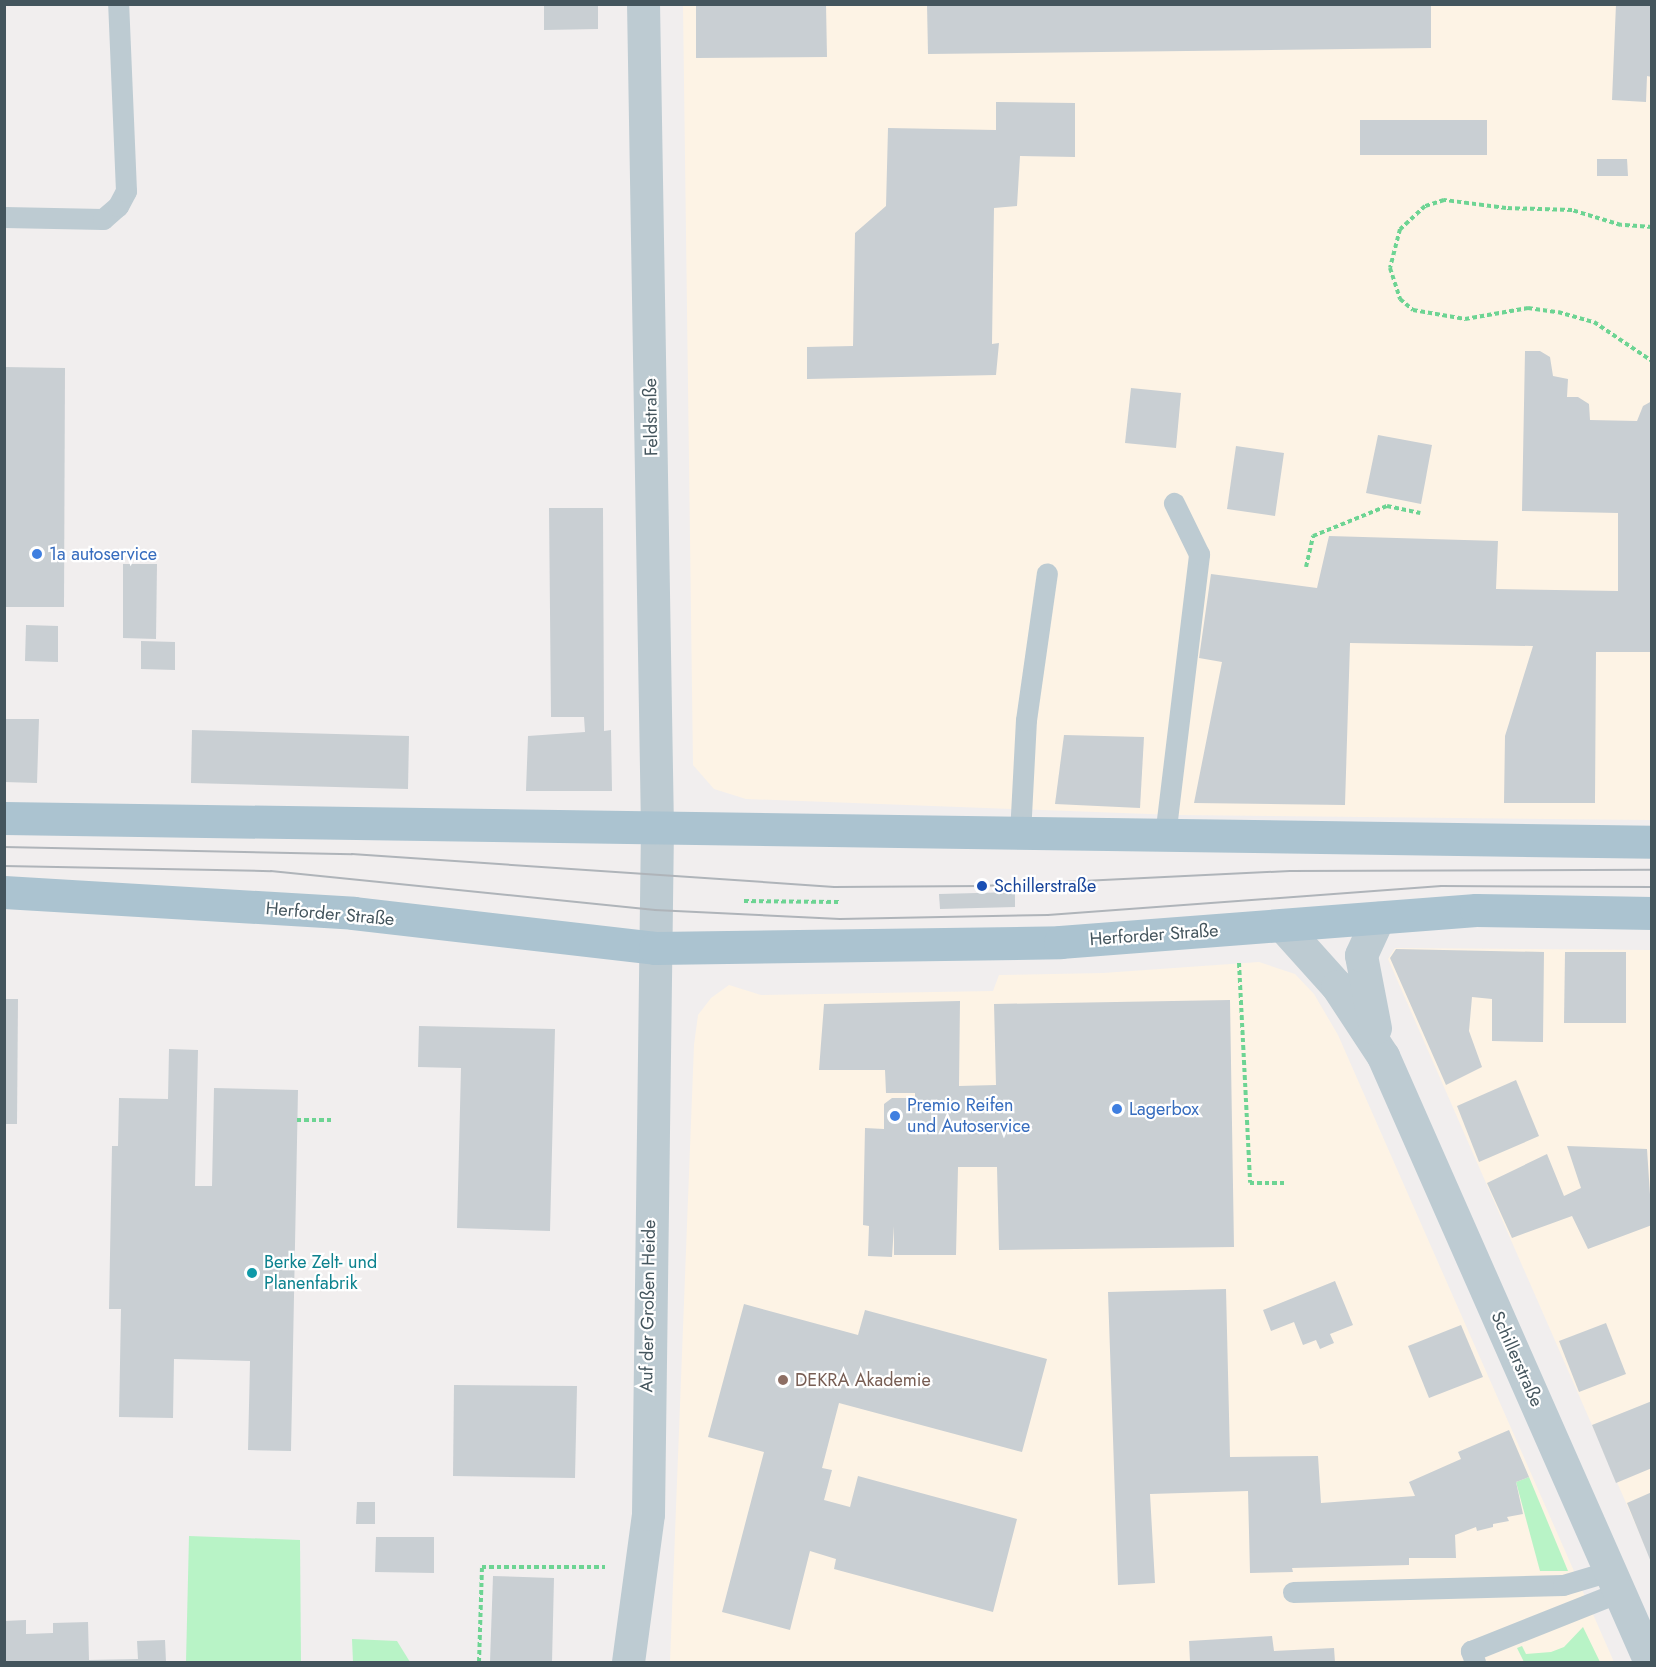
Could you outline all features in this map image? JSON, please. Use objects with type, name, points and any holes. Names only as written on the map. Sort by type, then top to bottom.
[{"type":"main road","points":[[4,819],[1652,842]]},
{"type":"main road","name":"Herforder Straße","points":[[4,892],[353,913],[655,948],[1060,942],[1476,910],[1652,913]]},
{"type":"street","name":"Feldstraße","points":[[643,4],[657,829]]},
{"type":"street","points":[[655,948],[657,829]]},
{"type":"street","name":"Schillerstraße","points":[[1378,918],[1361,955],[1383,1056]]},
{"type":"street","name":"Schillerstraße","points":[[1282,926],[1337,986],[1383,1056],[1650,1662]]},
{"type":"street","name":"Auf der Großen Heide","points":[[628,1662],[648,1514],[655,948]]},
{"type":"lane","points":[[4,217],[103,219],[118,206],[126,191],[118,4]]},
{"type":"lane","points":[[1165,836],[1199,554],[1174,503]]},
{"type":"lane","points":[[1020,834],[1026,720],[1047,573]]},
{"type":"lane","points":[[1293,1592],[1615,1582]]},
{"type":"lane","points":[[1475,1662],[1471,1651],[1615,1582]]},
{"type":"path","points":[[1652,227],[1622,225],[1572,210],[1506,208],[1444,200],[1425,206],[1400,229],[1390,268],[1400,299],[1413,310],[1465,319],[1528,308],[1558,312],[1594,322],[1652,361]]},
{"type":"path","points":[[1306,567],[1313,536],[1387,507],[1420,513]]},
{"type":"path","points":[[744,901],[839,902]]},
{"type":"path","points":[[1239,953],[1250,1183],[1287,1183]]},
{"type":"path","points":[[297,1120],[332,1120]]},
{"type":"path","points":[[480,1662],[482,1567],[640,1567]]},
{"type":"shaded area","points":[[683,5],[1651,5],[1651,820],[1175,815],[746,799],[714,789],[693,765]]},
{"type":"shaded area","points":[[1395,948],[1651,950],[1651,1560],[1388,959]]},
{"type":"shaded area","points":[[1259,962],[1295,974],[1314,994],[1338,1035],[1614,1662],[670,1662],[694,1045],[698,1015],[711,998],[729,985],[761,995],[993,991],[999,975],[1103,973]]},
{"type":"green space","points":[[1529,1477],[1568,1571],[1540,1571],[1516,1482]]},
{"type":"green space","points":[[189,1536],[300,1540],[301,1662],[186,1662]]},
{"type":"green space","points":[[1583,1627],[1600,1662],[1524,1662],[1517,1648],[1522,1646],[1526,1654],[1551,1652],[1564,1647]]},
{"type":"green space","points":[[352,1639],[397,1641],[410,1662],[353,1662]]},
{"type":"building","points":[[544,4],[598,4],[598,29],[544,30]]},
{"type":"building","points":[[696,4],[826,4],[827,57],[696,58]]},
{"type":"building","points":[[927,4],[1431,4],[1431,48],[928,54]]},
{"type":"building","points":[[1616,4],[1652,4],[1652,77],[1647,76],[1646,102],[1612,100]]},
{"type":"building","points":[[996,102],[1075,103],[1075,157],[1020,156],[1017,206],[994,208],[992,344],[999,343],[996,375],[807,379],[807,347],[853,346],[855,233],[886,206],[888,128],[996,130]]},
{"type":"building","points":[[1360,120],[1487,120],[1487,155],[1360,155]]},
{"type":"building","points":[[1597,159],[1627,159],[1628,176],[1597,176]]},
{"type":"building","points":[[1525,351],[1540,351],[1550,357],[1553,376],[1568,379],[1567,397],[1578,397],[1589,404],[1590,420],[1637,421],[1643,406],[1652,401],[1652,652],[1596,652],[1595,803],[1504,803],[1505,736],[1533,646],[1350,643],[1345,805],[1194,803],[1222,662],[1199,658],[1211,574],[1317,588],[1329,536],[1498,541],[1496,589],[1618,591],[1618,513],[1522,511]]},
{"type":"building","points":[[4,367],[65,368],[64,607],[4,607]]},
{"type":"building","points":[[1131,388],[1181,393],[1176,448],[1125,443]]},
{"type":"building","points":[[1378,435],[1432,445],[1421,504],[1366,493]]},
{"type":"building","points":[[1236,446],[1284,453],[1275,516],[1227,509]]},
{"type":"building","points":[[549,508],[603,508],[604,731],[611,730],[612,791],[526,791],[528,736],[585,732],[584,717],[551,717]]},
{"type":"building","points":[[123,564],[157,564],[156,639],[123,638]]},
{"type":"building","points":[[26,625],[58,626],[58,662],[25,661]]},
{"type":"building","points":[[141,641],[175,642],[175,670],[141,669]]},
{"type":"building","points":[[4,719],[39,719],[37,783],[4,782]]},
{"type":"building","points":[[192,730],[409,736],[408,789],[191,783]]},
{"type":"building","points":[[1064,735],[1144,737],[1140,808],[1055,804]]},
{"type":"building","points":[[1015,892],[1015,907],[940,909],[939,894]]},
{"type":"building","points":[[1396,949],[1544,952],[1543,1042],[1492,1041],[1492,999],[1472,997],[1469,1031],[1482,1067],[1446,1085],[1390,958]]},
{"type":"building","points":[[1565,952],[1626,952],[1626,1023],[1564,1023]]},
{"type":"building","points":[[4,999],[18,999],[17,1124],[4,1124]]},
{"type":"building","points":[[1230,1000],[1234,1247],[999,1250],[997,1167],[958,1167],[956,1255],[894,1255],[894,1226],[892,1257],[868,1256],[869,1226],[863,1225],[865,1128],[884,1129],[884,1104],[892,1098],[915,1098],[915,1093],[886,1093],[885,1070],[819,1070],[824,1004],[960,1001],[959,1086],[996,1085],[994,1004]]},
{"type":"building","points":[[419,1026],[555,1029],[550,1231],[457,1228],[461,1068],[418,1067]]},
{"type":"building","points":[[169,1049],[198,1050],[195,1186],[212,1186],[214,1088],[298,1090],[291,1451],[248,1450],[250,1361],[174,1359],[173,1418],[119,1417],[121,1309],[109,1309],[112,1146],[118,1146],[119,1098],[168,1099]]},
{"type":"building","points":[[1516,1080],[1539,1136],[1479,1162],[1457,1106]]},
{"type":"building","points":[[1567,1146],[1647,1149],[1652,1225],[1588,1249],[1572,1216],[1512,1238],[1487,1183],[1547,1154],[1564,1196],[1581,1188]]},
{"type":"building","points":[[1335,1281],[1353,1325],[1330,1334],[1334,1343],[1320,1349],[1316,1340],[1303,1345],[1294,1322],[1271,1331],[1263,1310]]},
{"type":"building","points":[[1226,1289],[1230,1457],[1318,1456],[1321,1503],[1415,1496],[1409,1482],[1461,1459],[1458,1452],[1509,1430],[1529,1477],[1516,1482],[1523,1514],[1507,1517],[1509,1521],[1493,1524],[1493,1527],[1477,1531],[1476,1527],[1455,1535],[1456,1558],[1409,1558],[1409,1565],[1292,1568],[1293,1572],[1250,1573],[1248,1491],[1150,1494],[1155,1583],[1118,1585],[1108,1292]]},
{"type":"building","points":[[744,1304],[858,1335],[865,1310],[1047,1359],[1022,1452],[839,1403],[822,1468],[832,1470],[824,1500],[850,1507],[858,1476],[1017,1519],[993,1612],[834,1569],[836,1559],[810,1551],[790,1630],[722,1612],[764,1452],[708,1437]]},
{"type":"building","points":[[1606,1323],[1626,1374],[1579,1392],[1559,1341]]},
{"type":"building","points":[[1461,1325],[1483,1377],[1429,1398],[1408,1346]]},
{"type":"building","points":[[454,1385],[577,1386],[575,1478],[453,1476]]},
{"type":"building","points":[[1652,1401],[1652,1468],[1616,1483],[1592,1425]]},
{"type":"building","points":[[1652,1492],[1652,1562],[1651,1562],[1627,1503]]},
{"type":"building","points":[[357,1502],[375,1502],[375,1524],[356,1524]]},
{"type":"building","points":[[376,1537],[434,1537],[434,1573],[375,1572]]},
{"type":"building","points":[[493,1576],[554,1578],[552,1662],[490,1662]]},
{"type":"building","points":[[26,1620],[26,1634],[53,1633],[53,1623],[88,1622],[89,1660],[138,1659],[137,1641],[165,1640],[166,1662],[4,1662],[4,1621]]},
{"type":"building","points":[[1272,1636],[1274,1651],[1334,1648],[1335,1662],[1190,1662],[1189,1641]]},
{"type":"tram line","points":[[4,847],[352,854],[834,887],[982,886],[1290,871],[1652,870]]},
{"type":"tram line","points":[[4,866],[271,871],[655,910],[840,919],[1048,915],[1441,886],[1652,887]]},
{"type":"place","name":"1a autoservice","points":[[37,554]]},
{"type":"place","name":"Schillerstraße","points":[[982,886]]},
{"type":"place","name":"Lagerbox","points":[[1117,1109]]},
{"type":"place","name":"Premio Reifen und Autoservice","points":[[895,1116]]},
{"type":"place","name":"Berke Zelt- und Planenfabrik","points":[[252,1273]]},
{"type":"place","name":"DEKRA Akademie","points":[[783,1380]]}]
